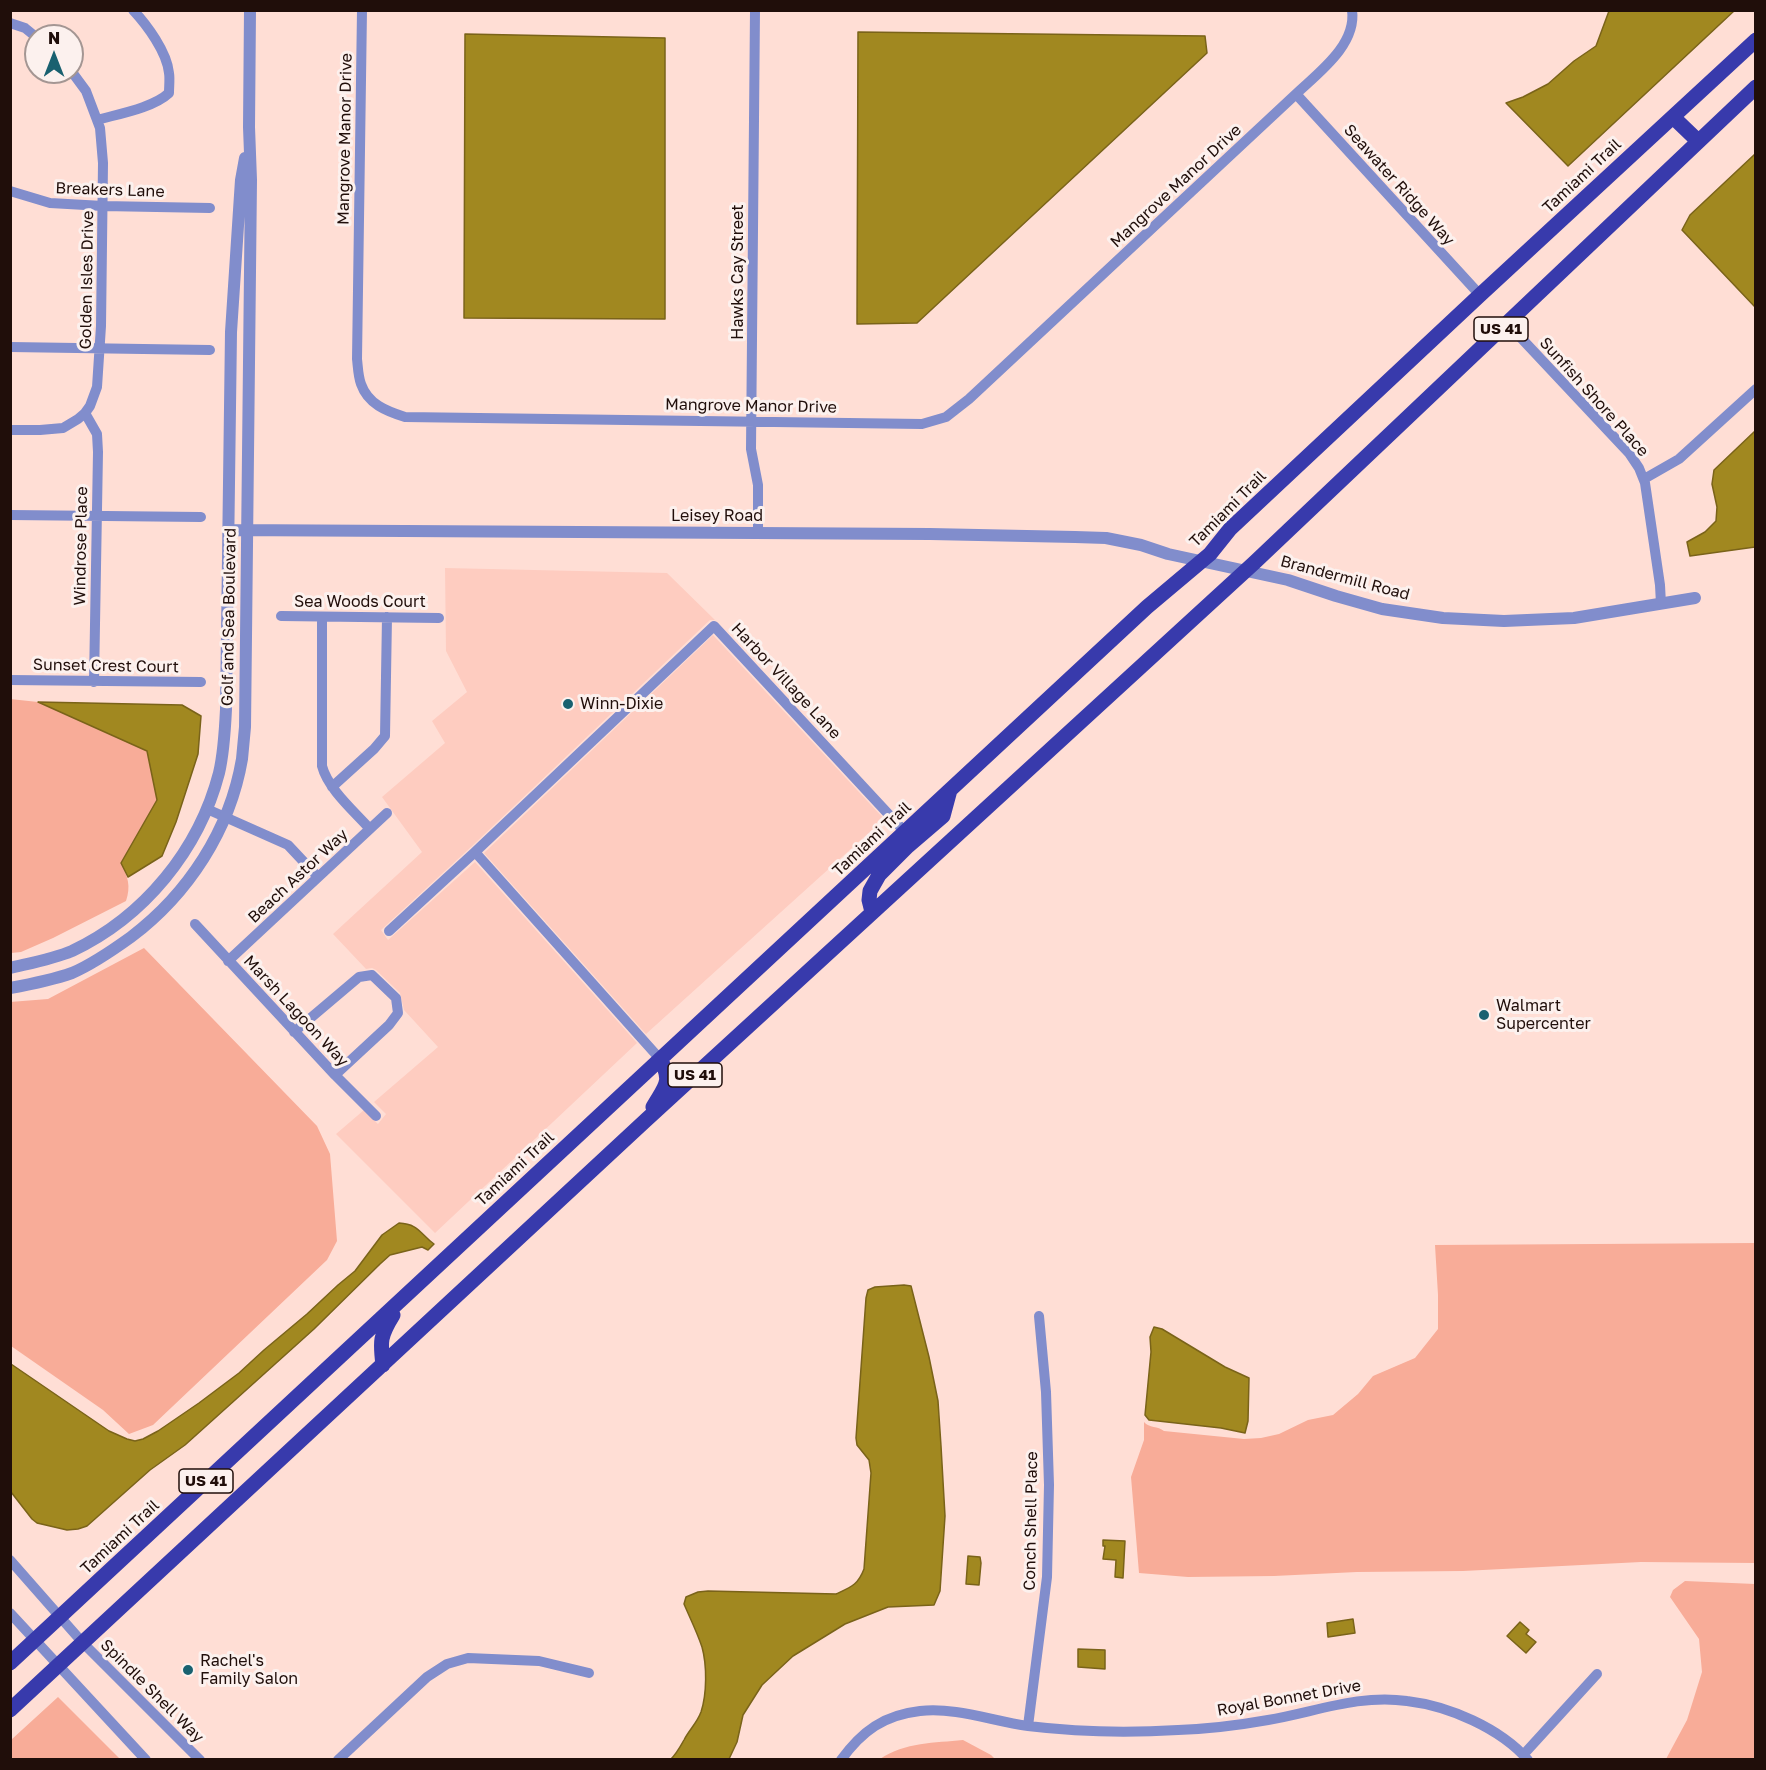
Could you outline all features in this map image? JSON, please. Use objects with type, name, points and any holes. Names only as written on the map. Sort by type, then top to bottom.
[{"type":"main road","name":"Tamiami Trail","points":[[10,1663],[1147,607],[1210,554],[1230,529],[1755,40]]},
{"type":"main road","name":"US 41","points":[[10,1710],[646,1120],[1246,570],[1755,87]]},
{"type":"main road","points":[[1673,117],[1698,141]]},
{"type":"main road","points":[[872,912],[869,900],[870,891],[879,875],[943,816],[950,790]]},
{"type":"main road","points":[[646,1120],[667,1083],[667,1072],[660,1059]]},
{"type":"main road","points":[[383,1365],[380,1346],[382,1333],[402,1299]]},
{"type":"street","points":[[97,120],[139,108],[169,93],[169,72],[164,57],[151,33],[133,10]]},
{"type":"street","name":"Golf and Sea Boulevard","points":[[10,988],[43,982],[74,972],[114,950],[148,924],[176,897],[199,867],[221,827],[242,760],[245,727],[251,180],[250,10]]},
{"type":"street","name":"Mangrove Manor Drive","points":[[362,10],[357,359],[361,383],[371,401],[388,412],[405,417],[922,424],[946,417],[969,399],[1296,94],[1333,58],[1347,39],[1353,18],[1352,10]]},
{"type":"street","name":"Hawks Cay Street","points":[[754,10],[751,449],[758,484],[758,533]]},
{"type":"street","name":"Golden Isles Drive","points":[[81,84],[86,91],[100,128],[103,163],[100,348],[97,387],[90,406],[85,412]]},
{"type":"street","name":"Seawater Ridge Way","points":[[1296,94],[1480,295]]},
{"type":"street","name":"Golf and Sea Boulevard","points":[[10,968],[71,951],[109,929],[141,905],[184,854],[207,809],[219,772],[226,709],[233,283],[241,180],[249,127]]},
{"type":"street","name":"Breakers Lane","points":[[10,191],[50,203],[210,208]]},
{"type":"street","name":"Sunfish Shore Place","points":[[1507,323],[1629,453],[1640,468],[1644,479],[1661,604]]},
{"type":"street","points":[[10,347],[210,350]]},
{"type":"street","points":[[1644,479],[1679,459],[1755,389]]},
{"type":"street","points":[[10,430],[63,428],[85,412]]},
{"type":"street","name":"Windrose Place","points":[[85,412],[97,434],[94,682]]},
{"type":"street","points":[[10,515],[201,517]]},
{"type":"street","name":"Leisey Road","points":[[229,530],[953,534],[1106,538],[1141,544],[1168,554],[1201,561]]},
{"type":"street","name":"Brandermill Road","points":[[1201,561],[1288,580],[1382,609],[1443,618],[1504,621],[1574,618],[1695,598]]},
{"type":"street","name":"Sea Woods Court","points":[[281,616],[439,618]]},
{"type":"street","points":[[322,617],[322,766],[324,777],[370,829]]},
{"type":"street","points":[[332,787],[385,736],[387,617]]},
{"type":"street","name":"Harbor Village Lane","points":[[475,852],[714,626],[905,832]]},
{"type":"street","name":"Sunset Crest Court","points":[[10,680],[201,682]]},
{"type":"street","points":[[207,809],[288,845],[318,877]]},
{"type":"street","name":"Beach Astor Way","points":[[228,961],[387,813]]},
{"type":"street","points":[[389,931],[475,852],[660,1059]]},
{"type":"street","name":"Marsh Lagoon Way","points":[[195,924],[334,1075],[376,1116]]},
{"type":"street","points":[[294,1032],[358,977],[372,975],[396,998],[398,1013],[389,1025],[334,1075]]},
{"type":"street","name":"Conch Shell Place","points":[[1028,1726],[1047,1577],[1049,1485],[1046,1392],[1039,1316]]},
{"type":"street","name":"Spindle Shell Way","points":[[10,1560],[82,1643],[200,1760]]},
{"type":"street","points":[[10,1614],[146,1760]]},
{"type":"street","points":[[338,1760],[427,1677],[447,1664],[468,1658],[539,1661],[588,1673]]},
{"type":"street","points":[[1526,1757],[1598,1674]]},
{"type":"street","name":"Royal Bonnet Drive","points":[[841,1760],[864,1733],[880,1723],[898,1715],[921,1711],[949,1712],[1028,1726],[1100,1732],[1179,1730],[1268,1720],[1348,1702],[1375,1699],[1408,1701],[1463,1715],[1500,1736],[1526,1757]]},
{"type":"shaded area","points":[[1609,11],[1734,11],[1568,166],[1506,103],[1548,84],[1574,61],[1596,46]]},
{"type":"shaded area","points":[[858,32],[1205,36],[1207,53],[917,323],[857,324]]},
{"type":"shaded area","points":[[465,34],[665,38],[665,319],[464,318]]},
{"type":"shaded area","points":[[1755,154],[1755,307],[1682,230],[1690,215]]},
{"type":"shaded area","points":[[1755,431],[1755,547],[1690,556],[1687,542],[1705,532],[1716,521],[1717,507],[1712,484],[1714,470]]},
{"type":"shaded area","points":[[445,568],[667,573],[715,620],[710,620],[381,930],[388,940],[475,862],[637,1043],[435,1233],[336,1134],[364,1110],[378,1124],[386,1114],[374,1102],[438,1047],[404,1010],[400,993],[376,970],[366,969],[333,934],[422,852],[382,797],[445,743],[432,721],[467,692],[446,651]]},
{"type":"shaded area","points":[[713,635],[884,819],[646,1034],[484,853]]},
{"type":"shaded area","points":[[10,699],[38,702],[147,751],[157,800],[121,863],[128,882],[126,901],[53,938],[21,952],[11,953]]},
{"type":"shaded area","points":[[38,702],[182,705],[201,716],[198,754],[176,822],[162,856],[128,877],[121,863],[157,800],[147,751]]},
{"type":"shaded area","points":[[144,948],[317,1126],[330,1154],[337,1241],[327,1260],[153,1425],[129,1434],[103,1410],[11,1346],[10,1002],[48,999]]},
{"type":"shaded area","points":[[399,1223],[415,1227],[434,1244],[428,1250],[422,1247],[390,1255],[314,1329],[185,1445],[150,1470],[87,1526],[67,1530],[37,1523],[11,1492],[11,1364],[109,1431],[135,1441],[143,1439],[199,1403],[239,1373],[355,1271],[382,1235]]},
{"type":"shaded area","points":[[1755,1243],[1755,1563],[1641,1562],[1463,1571],[1357,1572],[1274,1576],[1188,1577],[1139,1573],[1131,1477],[1144,1440],[1144,1422],[1164,1431],[1244,1439],[1279,1434],[1308,1420],[1333,1415],[1358,1394],[1373,1376],[1415,1358],[1438,1329],[1435,1245]]},
{"type":"shaded area","points":[[911,1286],[938,1401],[945,1516],[940,1591],[934,1605],[888,1607],[845,1624],[793,1656],[762,1685],[743,1715],[737,1742],[729,1759],[671,1759],[699,1716],[705,1688],[704,1654],[684,1604],[686,1597],[708,1591],[836,1594],[853,1585],[862,1574],[871,1473],[869,1460],[857,1445],[856,1438],[866,1298],[868,1290],[875,1287]]},
{"type":"shaded area","points":[[1154,1327],[1162,1329],[1225,1367],[1249,1378],[1248,1421],[1245,1433],[1149,1420],[1145,1415],[1151,1352],[1150,1337]]},
{"type":"shaded area","points":[[1103,1540],[1125,1541],[1123,1578],[1115,1577],[1116,1560],[1103,1559],[1105,1546],[1103,1546]]},
{"type":"shaded area","points":[[968,1556],[980,1557],[979,1585],[966,1584]]},
{"type":"shaded area","points":[[1685,1581],[1755,1584],[1755,1759],[1666,1759],[1687,1720],[1702,1672],[1699,1639],[1670,1597],[1673,1590]]},
{"type":"shaded area","points":[[1353,1619],[1355,1633],[1328,1637],[1327,1623]]},
{"type":"shaded area","points":[[1520,1622],[1529,1630],[1526,1634],[1536,1642],[1526,1653],[1507,1636]]},
{"type":"shaded area","points":[[1078,1649],[1105,1650],[1105,1669],[1078,1667]]},
{"type":"shaded area","points":[[58,1697],[120,1759],[11,1759],[11,1740]]},
{"type":"shaded area","points":[[963,1740],[995,1759],[880,1759],[910,1746]]},
{"type":"place","name":"Winn-Dixie","points":[[568,704]]},
{"type":"place","name":"Walmart Supercenter","points":[[1484,1015]]},
{"type":"place","name":"Rachel's Family Salon","points":[[188,1670]]}]
